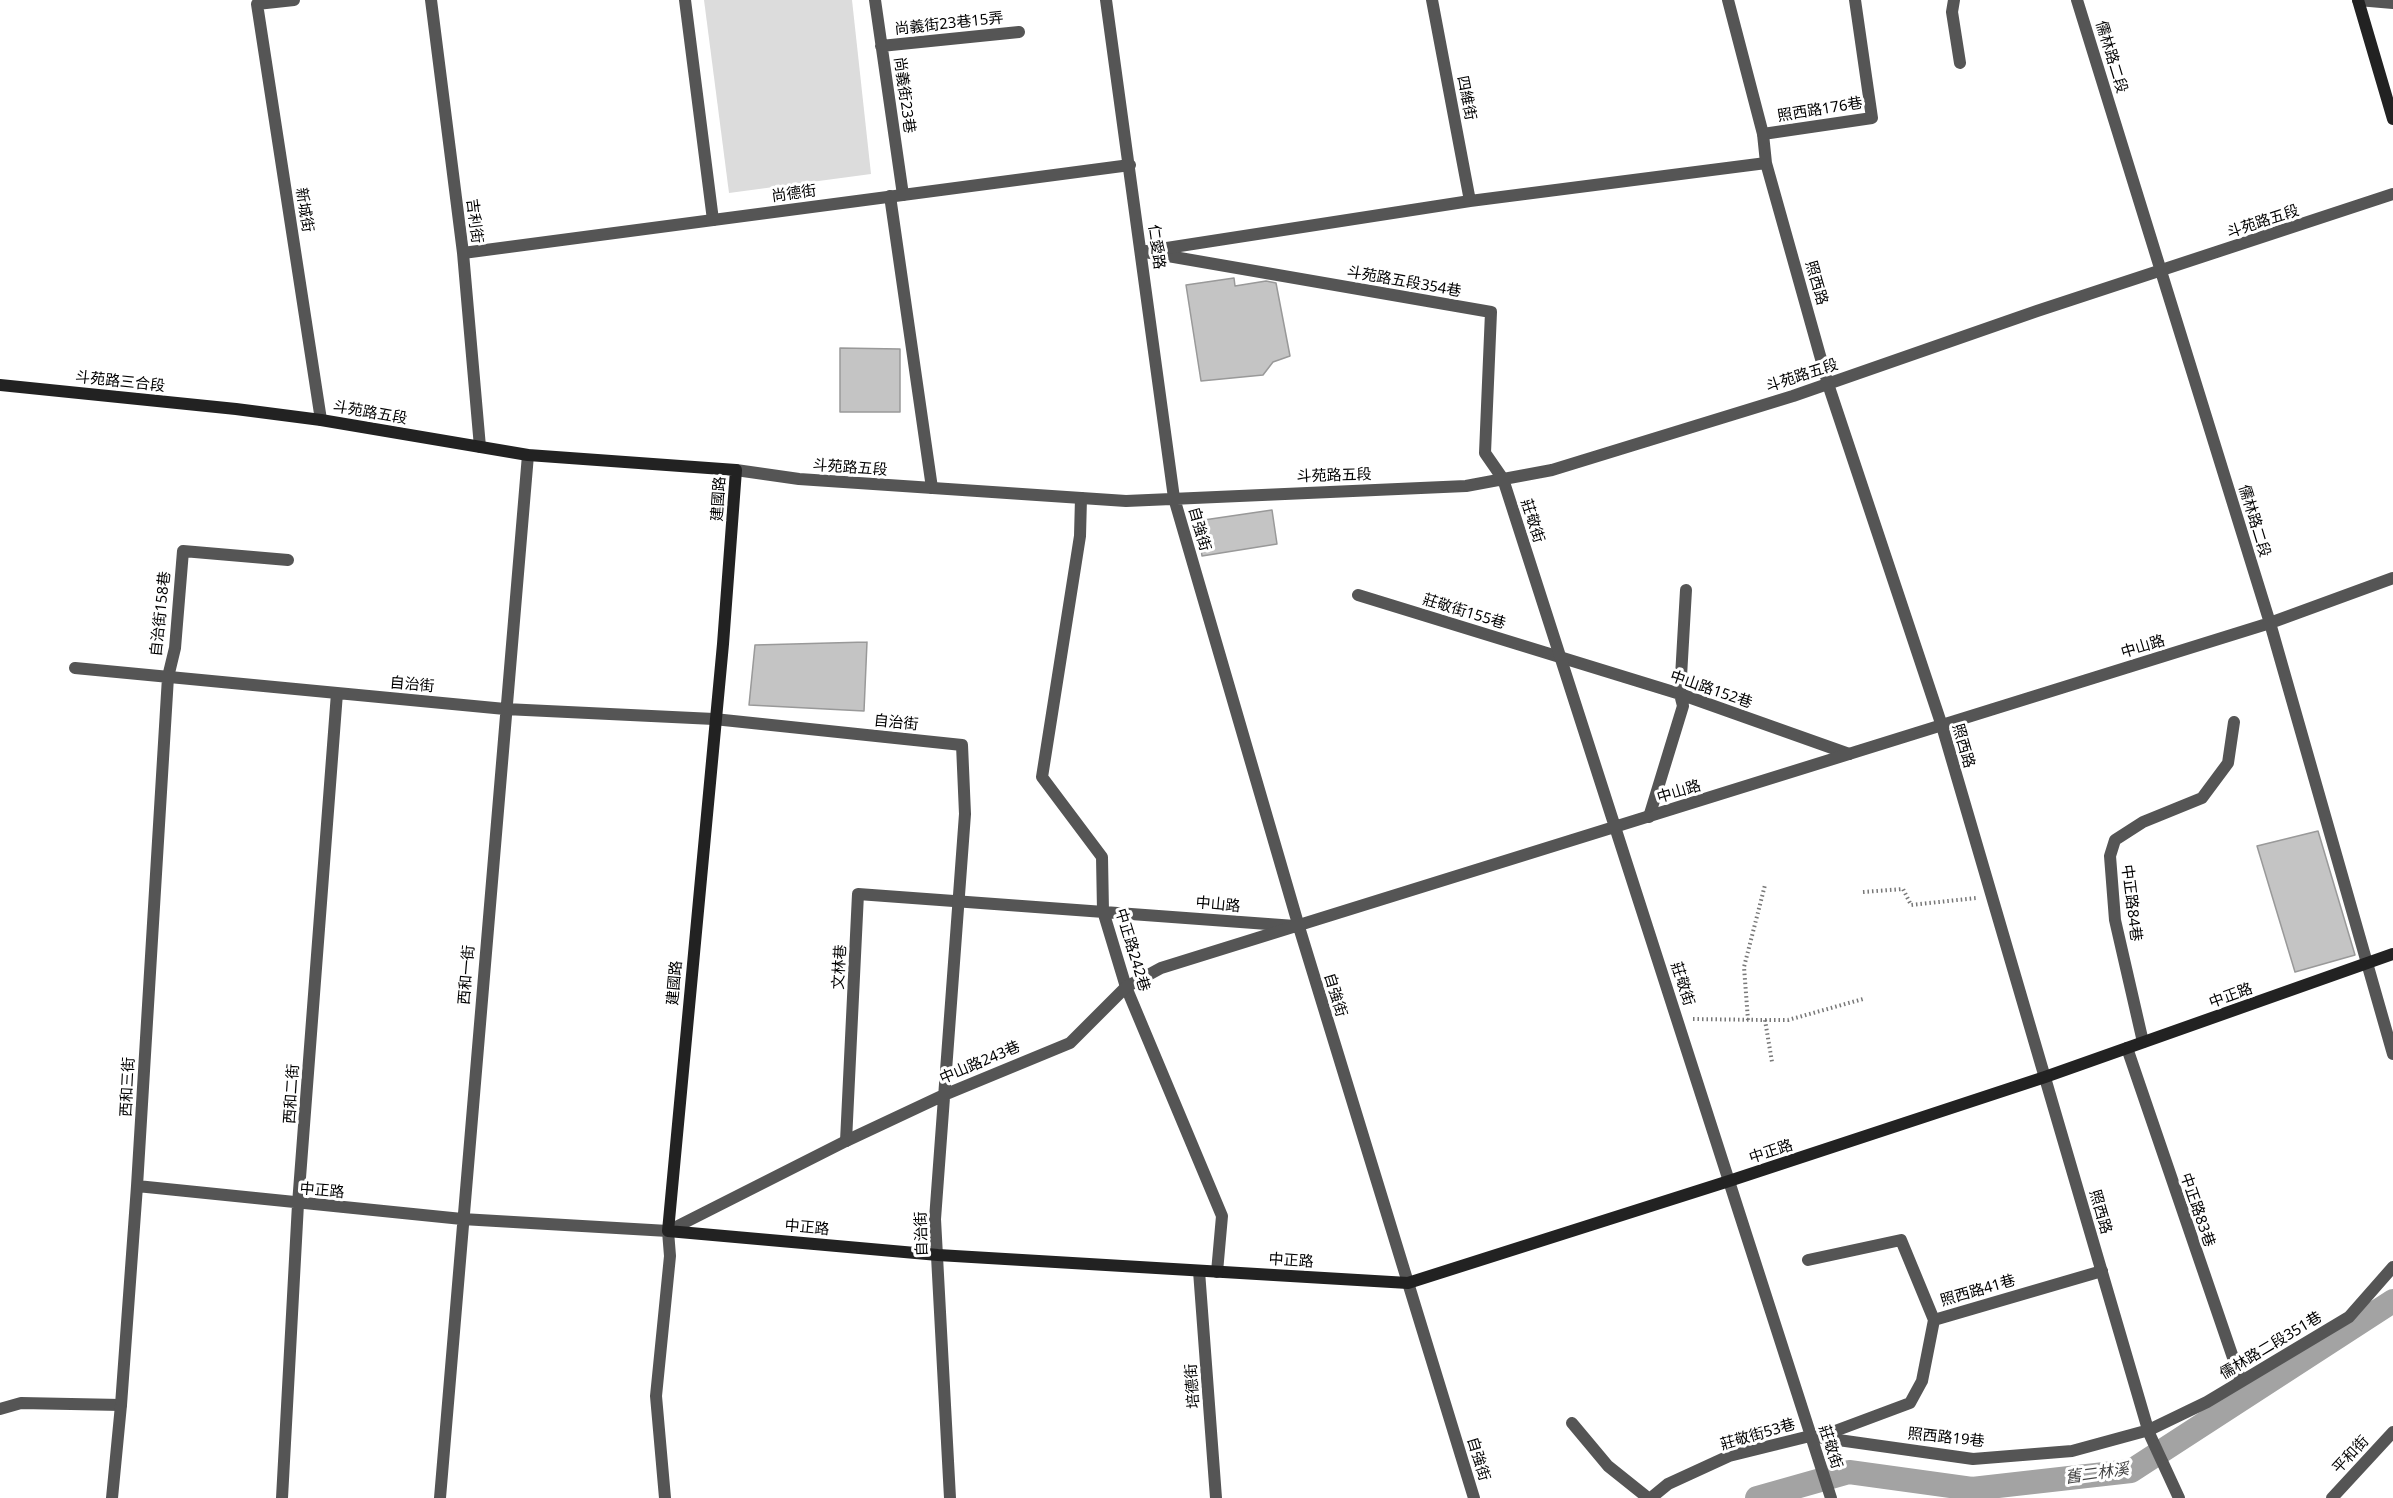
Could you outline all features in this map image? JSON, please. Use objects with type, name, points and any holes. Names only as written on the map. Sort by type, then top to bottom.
[{"type":"main road","points":[[2358,0],[2393,119]]},
{"type":"main road","name":"斗苑路三合段","points":[[0,385],[236,409]]},
{"type":"main road","name":"斗苑路五段","points":[[236,409],[321,420],[528,455],[736,470]]},
{"type":"main road","name":"建國路","points":[[668,1231],[714,719],[723,644],[736,470]]},
{"type":"main road","name":"中正路","points":[[668,1231],[938,1255],[1408,1283],[2045,1077],[2393,954]]},
{"type":"street","name":"新城街","points":[[294,0],[257,4],[321,420]]},
{"type":"street","name":"吉利街","points":[[431,0],[463,253],[480,447]]},
{"type":"street","points":[[685,0],[713,220]]},
{"type":"street","name":"尚義街23巷","points":[[875,0],[896,196],[932,488]]},
{"type":"street","name":"仁愛路","points":[[1106,0],[1174,498]]},
{"type":"street","name":"四維街","points":[[1432,0],[1470,201]]},
{"type":"street","name":"照西路","points":[[1728,0],[1763,134],[1766,163],[1828,384],[1942,726],[2149,1430],[2179,1498]]},
{"type":"street","name":"照西路176巷","points":[[1763,134],[1872,118],[1855,0]]},
{"type":"street","points":[[1954,0],[1952,12],[1960,63]]},
{"type":"street","name":"儒林路二段","points":[[2078,0],[2270,623],[2393,1054]]},
{"type":"street","points":[[2358,0],[2393,3]]},
{"type":"street","name":"尚義街23巷15弄","points":[[881,46],[1019,32]]},
{"type":"street","points":[[1141,252],[1470,201],[1766,163]]},
{"type":"street","name":"尚德街","points":[[463,253],[1130,165]]},
{"type":"street","name":"斗苑路五段","points":[[736,470],[799,479],[1126,501],[1466,486],[1551,470],[1828,384],[2037,311],[2393,194]]},
{"type":"street","name":"斗苑路五段354巷","points":[[1141,252],[1491,312],[1485,453],[1503,479]]},
{"type":"street","name":"西和一街","points":[[440,1498],[504,708],[528,455]]},
{"type":"street","name":"莊敬街","points":[[1503,479],[1729,1181],[1815,1436],[1831,1498]]},
{"type":"street","name":"中正路242巷","points":[[1081,498],[1080,536],[1042,777],[1102,857],[1103,911],[1126,987],[1222,1216],[1217,1272]]},
{"type":"street","name":"自強街","points":[[1174,498],[1299,927],[1474,1498]]},
{"type":"street","name":"自治街158巷","points":[[168,677],[175,648],[183,551],[288,560]]},
{"type":"street","name":"中山路","points":[[958,900],[1299,927],[2270,623],[2393,578]]},
{"type":"street","points":[[1649,817],[1683,706],[1680,694],[1686,590]]},
{"type":"street","name":"莊敬街155巷","points":[[1358,594],[1561,658]]},
{"type":"street","name":"中山路152巷","points":[[1561,658],[1680,694],[1849,754]]},
{"type":"street","name":"自治街","points":[[75,668],[504,708],[714,719],[963,745],[965,814],[934,1219],[938,1255],[950,1498]]},
{"type":"street","name":"西和三街","points":[[112,1498],[137,1186],[168,677]]},
{"type":"street","name":"西和二街","points":[[282,1498],[298,1204],[337,693]]},
{"type":"street","name":"中正路84巷","points":[[2143,1042],[2115,920],[2110,856],[2115,840],[2143,822],[2202,798],[2228,763],[2234,722]]},
{"type":"street","name":"文林巷","points":[[846,1140],[858,894],[958,900]]},
{"type":"street","name":"中山路243巷","points":[[668,1231],[846,1140],[944,1095],[1070,1043],[1126,987],[1161,968],[1299,927]]},
{"type":"street","name":"中正路83巷","points":[[2127,1048],[2241,1381]]},
{"type":"street","name":"中正路","points":[[137,1186],[462,1219],[668,1231]]},
{"type":"street","name":"建國路","points":[[665,1498],[656,1396],[670,1256],[668,1231]]},
{"type":"street","name":"照西路41巷","points":[[1808,1260],[1901,1240],[1934,1320],[2102,1271]]},
{"type":"street","name":"儒林路二段351巷","points":[[2149,1430],[2207,1402],[2349,1317],[2393,1267]]},
{"type":"street","name":"培德街","points":[[1199,1271],[1216,1498]]},
{"type":"street","name":"莊敬街53巷","points":[[1572,1423],[1608,1466],[1649,1498],[1668,1484],[1729,1456],[1815,1436],[1910,1403],[1922,1381],[1934,1320]]},
{"type":"street","points":[[0,1409],[21,1403],[121,1405]]},
{"type":"street","name":"照西路19巷","points":[[1815,1436],[1973,1459],[2072,1451],[2149,1430]]},
{"type":"street","name":"平和街","points":[[2332,1498],[2393,1432]]},
{"type":"path","points":[[1748,1020],[1744,967],[1765,885]]},
{"type":"path","points":[[1863,892],[1903,889],[1911,905],[1992,896]]},
{"type":"path","points":[[1677,1019],[1788,1020],[1863,999]]},
{"type":"path","points":[[1765,1020],[1772,1062]]},
{"type":"shaded area","points":[[704,0],[852,0],[871,174],[729,193]]},
{"type":"building","points":[[1234,278],[1235,286],[1266,281],[1276,283],[1290,356],[1273,362],[1263,375],[1201,381],[1186,285]]},
{"type":"building","points":[[840,348],[900,349],[900,412],[840,412]]},
{"type":"building","points":[[1272,510],[1277,544],[1202,556],[1197,521]]},
{"type":"building","points":[[867,642],[864,711],[749,705],[755,645]]},
{"type":"building","points":[[2318,831],[2355,955],[2295,972],[2257,846]]},
{"type":"waterway","name":"舊二林溪","points":[[1757,1498],[1849,1472],[1972,1489],[2131,1471],[2393,1301]]}]
